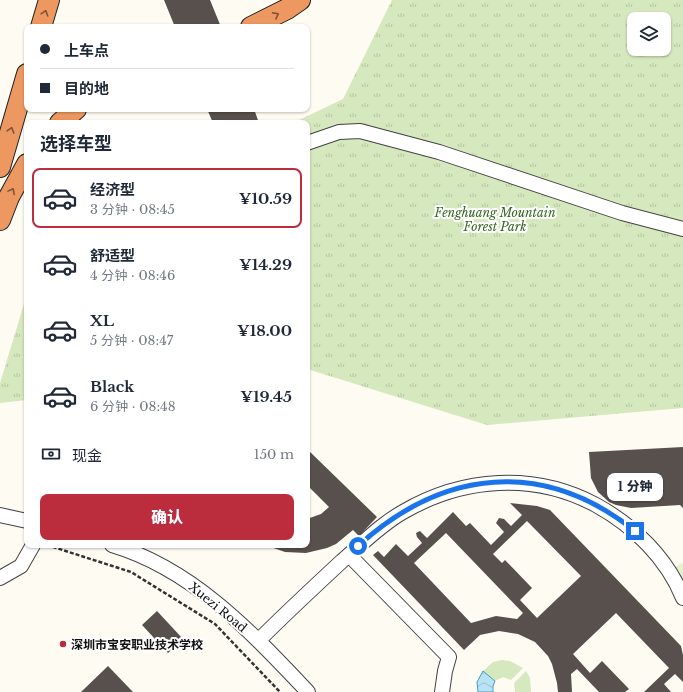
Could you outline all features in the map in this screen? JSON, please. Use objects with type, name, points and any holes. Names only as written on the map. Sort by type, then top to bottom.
[{"type":"highway","points":[[41,24],[49,0]]},
{"type":"highway","points":[[257,24],[287,9],[300,0]]},
{"type":"highway","points":[[0,167],[24,84]]},
{"type":"highway","points":[[63,120],[73,112]]},
{"type":"highway","points":[[0,220],[9,197],[24,170]]},
{"type":"street","points":[[310,143],[339,132],[360,131],[439,152],[622,213],[683,229]]},
{"type":"street","points":[[258,640],[377,530],[402,512],[446,492],[481,484],[513,482],[531,483],[549,487],[578,496],[616,516],[635,531],[661,560],[683,598]]},
{"type":"street","points":[[0,514],[24,520]]},
{"type":"street","points":[[0,578],[21,566],[30,548]]},
{"type":"street","name":"Xuezi Road","points":[[122,548],[150,560],[197,588],[219,604],[258,640],[308,692]]},
{"type":"street","points":[[350,555],[449,657],[442,692]]},
{"type":"path","points":[[56,548],[130,572],[215,624],[280,692]]},
{"type":"green space","name":"Fenghuang Mountain Forest Park","points":[[392,0],[683,0],[683,408],[487,425],[310,370],[310,120],[299,120],[343,99]]},
{"type":"green space","points":[[24,304],[24,400],[0,403],[0,383]]},
{"type":"green space","points":[[683,562],[683,581],[674,568]]},
{"type":"green space","points":[[502,660],[510,661],[523,668],[511,680],[503,677],[495,681],[483,671],[493,662]]},
{"type":"green space","points":[[526,671],[530,678],[531,692],[515,692],[514,683]]},
{"type":"water","points":[[483,671],[495,681],[493,692],[478,692],[477,682]]},
{"type":"building","points":[[164,0],[210,0],[220,24],[174,24]]},
{"type":"building","points":[[208,112],[255,112],[258,120],[212,120]]},
{"type":"building","points":[[683,447],[683,508],[680,505],[631,508],[616,505],[609,502],[598,492],[591,478],[589,452]]},
{"type":"building","points":[[310,452],[377,517],[359,536],[353,530],[336,544],[327,548],[306,553],[285,552],[274,548],[310,548],[310,518],[321,514],[329,507],[310,488]]},
{"type":"building","points":[[510,503],[537,506],[550,510],[681,646],[683,655],[683,682],[675,674],[664,684],[671,692],[644,692],[669,668],[616,613],[573,654],[590,673],[602,661],[629,689],[625,692],[599,692],[577,669],[571,674],[572,692],[558,692],[552,664],[548,656],[535,642],[518,634],[499,631],[480,635],[464,650],[373,555],[378,551],[384,557],[396,544],[408,556],[422,543],[417,537],[416,533],[420,531],[427,538],[453,512],[466,526],[470,523],[491,545],[504,532],[496,523],[499,518],[504,519],[511,526],[522,515]],"holes":[[[527,521],[581,576],[537,618],[520,600],[532,588],[505,560],[502,563],[493,554]],[[446,533],[523,613],[517,619],[496,616],[471,623],[414,563]]]},
{"type":"building","points":[[157,611],[183,639],[168,653],[142,625]]},
{"type":"building","points":[[108,666],[133,692],[81,692]]},
{"type":"place","name":"深圳市宝安职业技术学校","points":[[63,644]]},
{"type":"route","points":[[358,546],[402,512],[424,501],[446,492],[481,484],[513,482],[531,483],[578,496],[616,516],[635,531]]}]
